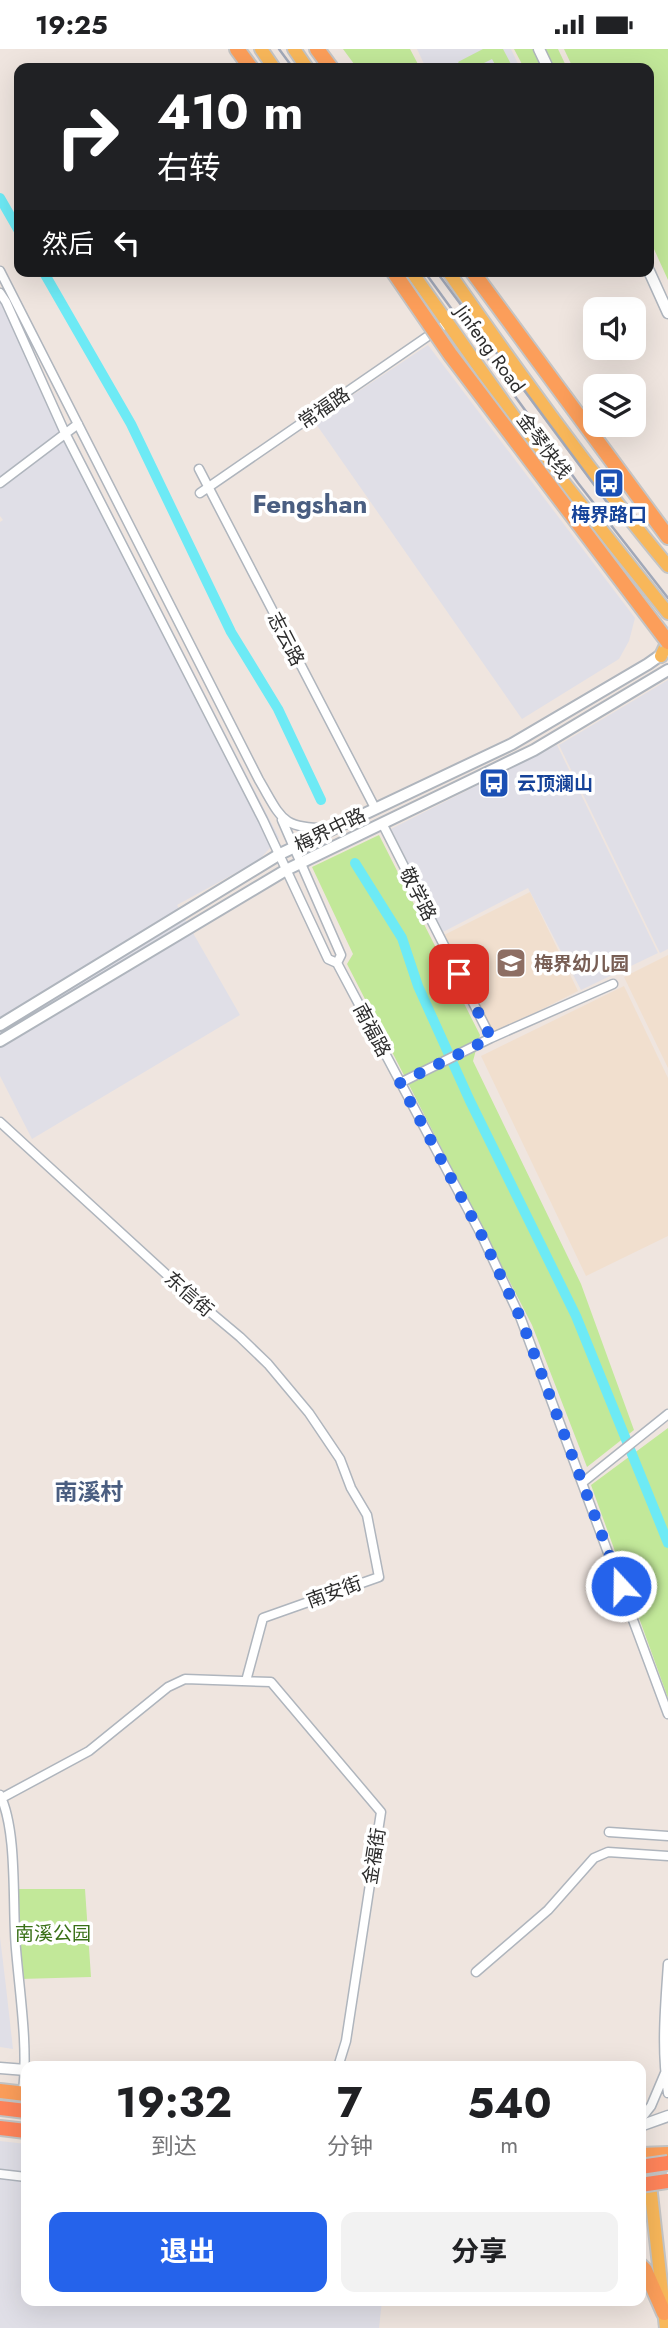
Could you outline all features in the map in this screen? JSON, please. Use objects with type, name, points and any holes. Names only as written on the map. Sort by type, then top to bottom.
[{"type":"highway","name":"金琴快线","points":[[397,277],[450,354],[668,641]]},
{"type":"highway","points":[[475,277],[668,537]]},
{"type":"highway","points":[[0,2091],[21,2094]]},
{"type":"highway","points":[[0,2110],[21,2112]]},
{"type":"highway","points":[[0,2128],[21,2130]]},
{"type":"highway","points":[[646,2159],[666,2157]]},
{"type":"highway","points":[[646,2183],[668,2182]]},
{"type":"highway","points":[[646,2273],[665,2321]]},
{"type":"main road","name":"Jinfeng Road","points":[[415,277],[537,449],[668,613]]},
{"type":"main road","name":"Jinfeng Road","points":[[452,277],[504,352],[619,506],[668,566]]},
{"type":"main road","points":[[664,653],[668,641]]},
{"type":"main road","name":"梅界中路","points":[[0,1025],[280,855],[512,744],[664,653]]},
{"type":"main road","name":"梅界中路","points":[[0,1041],[286,870],[534,750],[668,670]]},
{"type":"main road","points":[[666,2157],[668,2182]]},
{"type":"main road","points":[[646,2196],[665,2321]]},
{"type":"street","points":[[0,271],[282,820],[341,955],[337,963],[328,959],[280,855],[65,433],[0,293]]},
{"type":"street","points":[[652,277],[668,313]]},
{"type":"street","name":"常福路","points":[[200,493],[447,324]]},
{"type":"street","points":[[0,483],[78,424]]},
{"type":"street","name":"志云路","points":[[199,468],[375,809]]},
{"type":"street","points":[[403,796],[411,811]]},
{"type":"street","points":[[282,820],[306,829],[333,828]]},
{"type":"street","name":"敬学路","points":[[383,825],[491,1038]]},
{"type":"street","name":"南福路","points":[[337,963],[481,1234],[521,1319],[668,1714]]},
{"type":"street","points":[[400,1083],[469,1048],[613,985]]},
{"type":"street","name":"东信街","points":[[0,1122],[268,1364],[309,1413],[340,1459],[351,1488]]},
{"type":"street","points":[[582,1482],[668,1413]]},
{"type":"street","name":"南安街","points":[[247,1681],[263,1618],[379,1577],[367,1515],[351,1488]]},
{"type":"street","points":[[25,2061],[16,1947],[10,1818],[1,1797],[89,1751],[167,1688],[185,1679],[247,1681]]},
{"type":"street","name":"金福街","points":[[247,1681],[271,1682],[381,1812],[346,2041],[340,2061]]},
{"type":"street","points":[[609,1832],[668,1836]]},
{"type":"street","points":[[476,1972],[548,1910],[594,1858],[608,1852],[668,1856]]},
{"type":"street","points":[[668,1964],[665,2073],[668,2093]]},
{"type":"street","points":[[0,2068],[21,2070]]},
{"type":"street","points":[[646,2112],[665,2073]]},
{"type":"street","points":[[646,2124],[668,2116]]},
{"type":"street","points":[[0,2174],[21,2176]]},
{"type":"shaded area","points":[[417,49],[511,49],[518,63],[424,63]]},
{"type":"shaded area","points":[[0,295],[279,838],[259,860],[177,905],[240,1015],[32,1139],[0,1076],[0,522],[3,520],[0,516]]},
{"type":"shaded area","points":[[428,345],[635,618],[629,641],[619,659],[522,719],[314,421]]},
{"type":"shaded area","points":[[668,680],[668,949],[660,953],[559,745]]},
{"type":"shaded area","points":[[557,745],[658,953],[581,990],[528,888],[443,932],[391,829]]},
{"type":"shaded area","name":"梅界幼儿园","points":[[530,892],[578,991],[493,1034],[444,935]]},
{"type":"shaded area","points":[[668,955],[668,1068],[624,977]]},
{"type":"shaded area","points":[[624,986],[668,1078],[668,1236],[586,1276],[481,1056]]},
{"type":"shaded area","points":[[0,1937],[6,1987],[13,2049],[0,2047]]},
{"type":"shaded area","points":[[0,2141],[21,2143],[21,2306],[381,2306],[379,2328],[0,2328]]},
{"type":"green space","points":[[343,49],[410,49],[417,63],[353,63]]},
{"type":"green space","points":[[483,49],[503,49],[510,63],[494,63],[492,59],[484,63],[458,62]]},
{"type":"green space","points":[[514,49],[558,49],[565,63],[521,63]]},
{"type":"green space","points":[[564,49],[668,49],[668,280],[654,249],[654,63],[571,63]]},
{"type":"green space","points":[[379,835],[480,1035],[473,1061],[581,1284],[634,1430],[587,1467],[532,1325],[347,964],[353,954],[312,867]]},
{"type":"green space","points":[[668,1428],[668,1698],[591,1485]]},
{"type":"green space","name":"南溪公园","points":[[16,1889],[85,1889],[91,1977],[20,1979]]},
{"type":"waterway","points":[[0,198],[14,222]]},
{"type":"waterway","points":[[46,277],[131,424],[231,632],[278,709],[321,800]]},
{"type":"waterway","points":[[355,863],[402,938],[418,986],[470,1101],[576,1316],[668,1543]]},
{"type":"railway","points":[[279,49],[289,63]]},
{"type":"railway","points":[[428,277],[578,483],[668,598]]},
{"type":"railway","points":[[440,277],[615,513]]},
{"type":"place","name":"梅界路口","points":[[609,483]]},
{"type":"place","name":"云顶澜山","points":[[494,783]]},
{"type":"place","name":"梅界幼儿园","points":[[511,963]]},
{"type":"district","name":"Fengshan","points":[[310,504]]},
{"type":"district","name":"南溪村","points":[[89,1492]]},
{"type":"route","points":[[459,974],[491,1038],[400,1083],[481,1234],[521,1319],[621,1586]]}]
